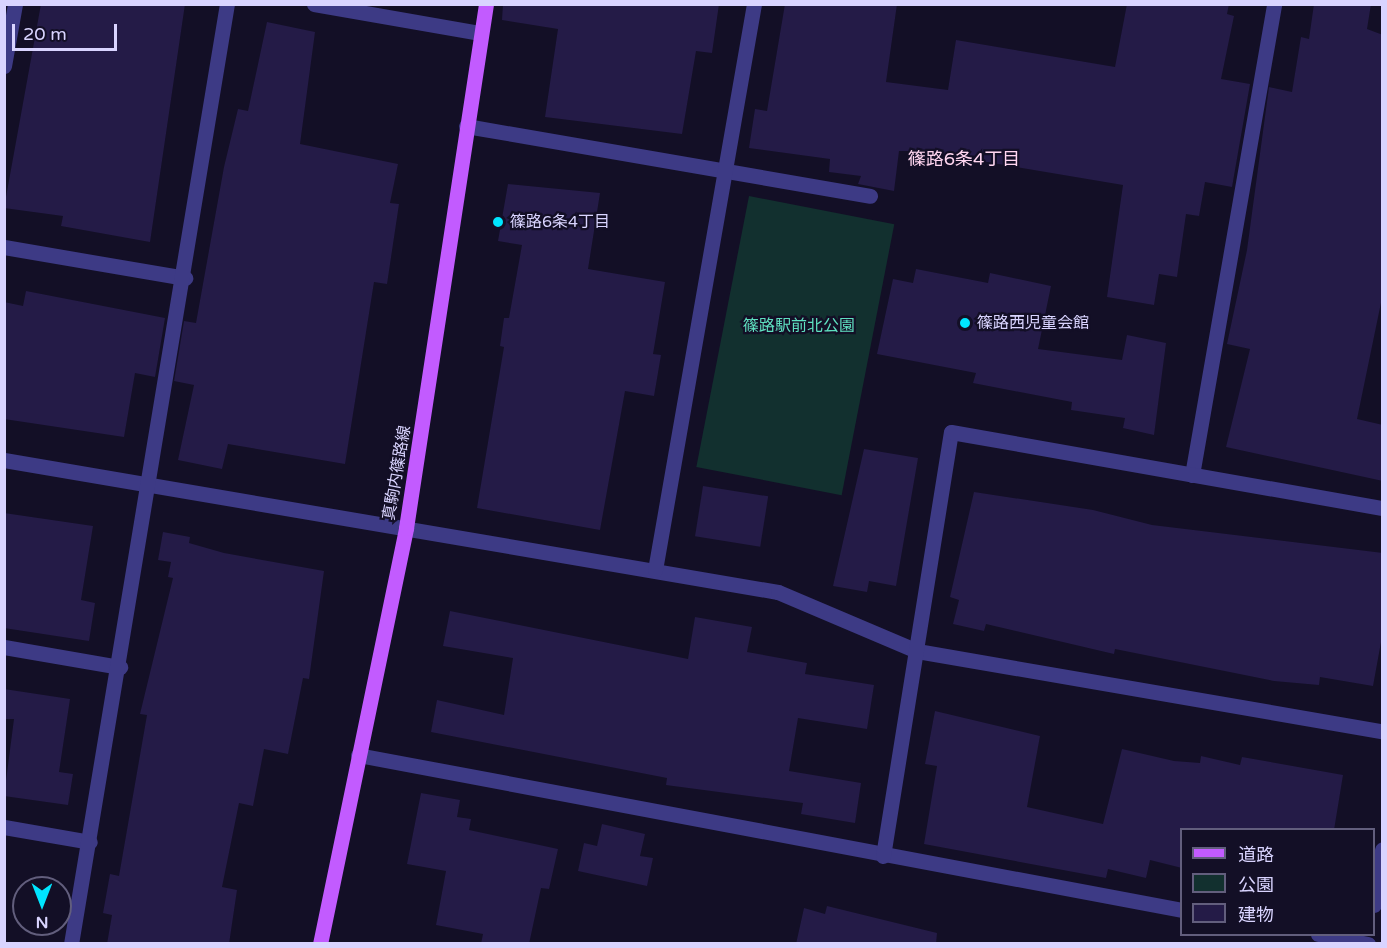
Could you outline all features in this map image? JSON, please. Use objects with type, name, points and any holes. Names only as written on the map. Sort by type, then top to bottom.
[{"type":"main road","name":"真駒内篠路線","points":[[320,944],[406,528],[486,4]]},
{"type":"street","points":[[4,66],[15,4]]},
{"type":"street","points":[[71,944],[151,485],[227,4]]},
{"type":"street","points":[[314,4],[481,33]]},
{"type":"street","points":[[655,570],[754,4]]},
{"type":"street","points":[[1192,475],[1274,4]]},
{"type":"street","points":[[466,126],[870,195]]},
{"type":"street","points":[[4,247],[185,278]]},
{"type":"street","points":[[883,856],[951,432],[1383,508]]},
{"type":"street","points":[[4,460],[778,592],[917,651],[1383,731]]},
{"type":"street","points":[[4,647],[120,667]]},
{"type":"street","points":[[358,755],[883,856],[1180,910]]},
{"type":"street","points":[[4,827],[90,842]]},
{"type":"street","points":[[1375,899],[1383,850]]},
{"type":"street","points":[[1329,936],[1368,943]]},
{"type":"green space","name":"篠路駅前北公園","points":[[749,196],[894,224],[842,495],[696,467]]},
{"type":"building","points":[[41,4],[185,4],[150,242],[61,226],[63,216],[4,208]]},
{"type":"building","points":[[503,4],[719,4],[712,53],[696,51],[682,134],[545,117],[558,29],[502,20]]},
{"type":"building","points":[[785,4],[897,4],[886,82],[948,90],[956,40],[1115,67],[1127,4],[1229,4],[1227,14],[1234,16],[1221,79],[1250,84],[1232,187],[1205,182],[1199,216],[1186,214],[1177,277],[1159,274],[1154,305],[1107,297],[1123,185],[922,151],[899,151],[894,191],[858,184],[861,176],[829,172],[830,159],[749,148],[755,109],[767,111]]},
{"type":"building","points":[[1314,4],[1371,4],[1367,29],[1383,35],[1383,293],[1357,419],[1383,425],[1383,481],[1226,447],[1250,349],[1227,344],[1247,250],[1269,87],[1292,92],[1301,37],[1309,39]]},
{"type":"building","points":[[267,22],[315,32],[300,144],[398,164],[390,203],[399,204],[387,284],[374,282],[345,464],[228,444],[222,469],[178,460],[194,385],[174,381],[184,321],[196,323],[224,167],[238,109],[248,111]]},
{"type":"building","points":[[508,184],[600,193],[588,269],[665,282],[653,354],[661,355],[654,396],[625,391],[600,530],[477,508],[504,347],[500,346],[504,318],[509,318],[522,245],[498,241]]},
{"type":"building","points":[[916,269],[988,283],[990,273],[1051,286],[1038,349],[1122,360],[1127,335],[1166,343],[1154,435],[1123,428],[1125,418],[1071,410],[1072,402],[973,383],[976,373],[877,354],[893,279],[913,283]]},
{"type":"building","points":[[26,291],[165,318],[155,377],[135,373],[124,437],[4,419],[4,302],[23,306]]},
{"type":"building","points":[[864,449],[918,458],[896,586],[869,581],[867,592],[833,586]]},
{"type":"building","points":[[703,486],[768,496],[760,547],[695,536]]},
{"type":"building","points":[[974,492],[1093,510],[1152,525],[1383,553],[1383,631],[1373,686],[1320,677],[1319,685],[1274,681],[1115,649],[1114,654],[986,624],[984,631],[953,624],[959,600],[950,597]]},
{"type":"building","points":[[4,513],[93,526],[81,600],[95,603],[89,641],[4,628]]},
{"type":"building","points":[[163,532],[190,537],[189,543],[224,553],[324,571],[309,679],[303,678],[288,754],[264,749],[253,806],[239,803],[222,887],[237,890],[229,944],[107,944],[112,915],[103,913],[110,874],[119,876],[147,715],[140,714],[173,578],[168,577],[171,562],[158,560]]},
{"type":"building","points":[[450,611],[688,659],[695,617],[752,627],[747,652],[807,663],[805,674],[874,685],[867,729],[798,718],[789,771],[861,783],[855,823],[801,814],[803,803],[666,785],[667,778],[431,732],[437,700],[504,715],[513,658],[443,646]]},
{"type":"building","points":[[4,689],[70,699],[59,772],[73,774],[68,805],[4,796],[14,719],[4,719]]},
{"type":"building","points":[[935,711],[1040,736],[1027,807],[1103,824],[1122,749],[1174,761],[1200,763],[1201,756],[1240,765],[1242,757],[1343,775],[1334,828],[1180,828],[1180,868],[1150,860],[1146,878],[1108,869],[1106,878],[924,844],[937,766],[925,764]]},
{"type":"building","points":[[421,793],[460,800],[457,817],[471,819],[469,830],[558,849],[549,889],[541,888],[529,944],[481,944],[483,934],[436,925],[446,871],[407,864]]},
{"type":"building","points":[[602,824],[645,834],[640,856],[653,858],[647,886],[578,871],[584,843],[597,846]]},
{"type":"building","points":[[827,906],[937,933],[936,944],[796,944],[804,908],[825,914]]},
{"type":"place","name":"篠路6条4丁目","points":[[498,222]]},
{"type":"place","name":"篠路西児童会館","points":[[965,323]]},
{"type":"district","name":"篠路6条4丁目","points":[[964,159]]}]
